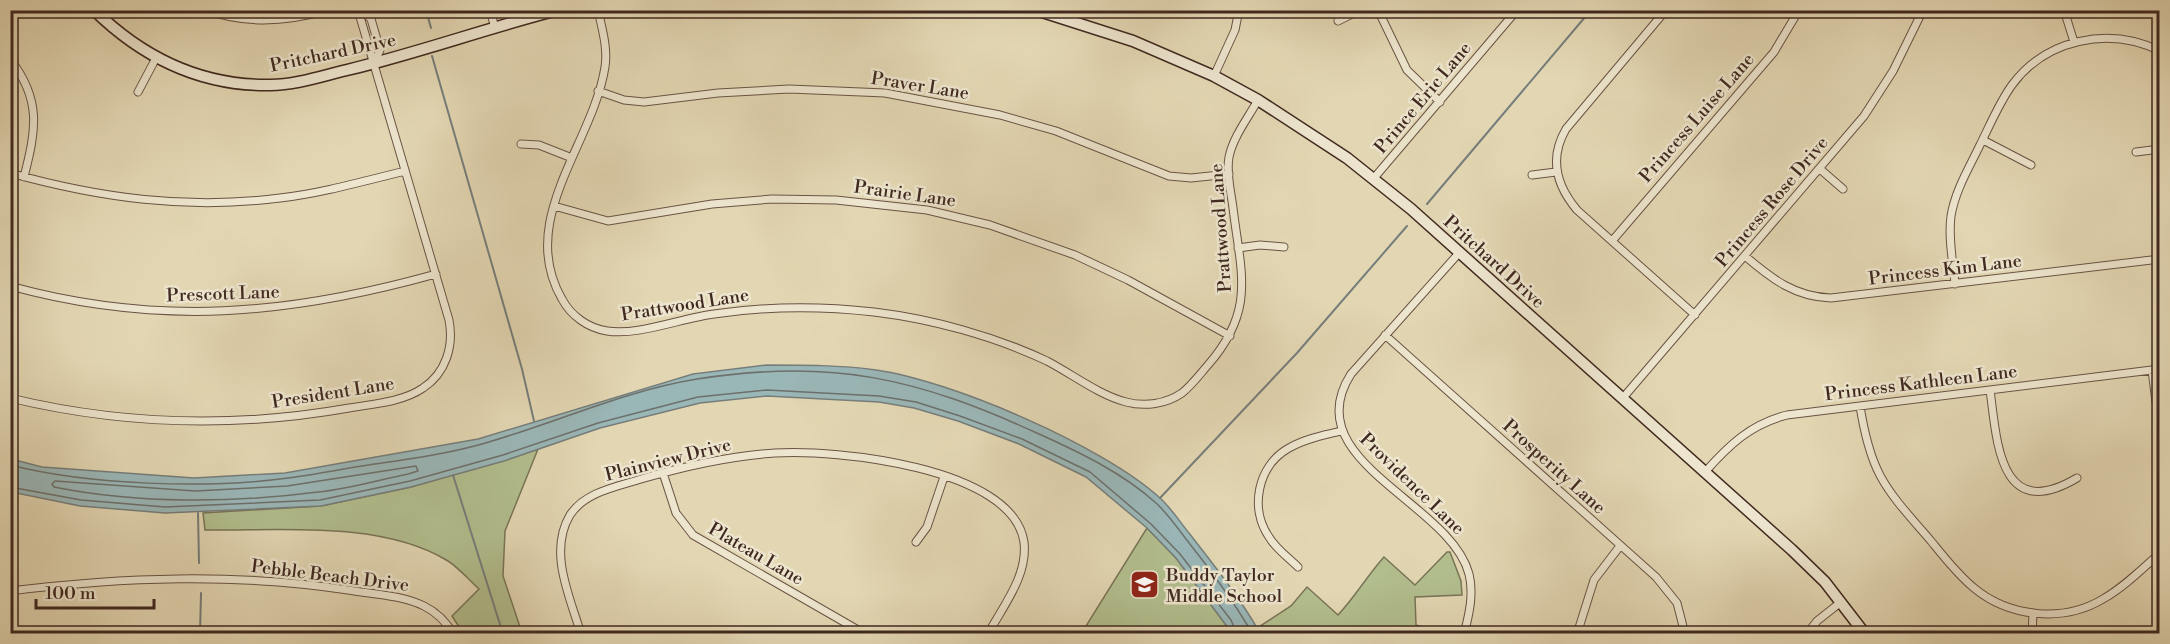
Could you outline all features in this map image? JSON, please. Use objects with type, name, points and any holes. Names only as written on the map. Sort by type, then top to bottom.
[{"type":"street","name":"Pritchard Drive","points":[[94,10],[120,33],[156,58],[208,78],[260,85],[289,83],[374,64],[558,10]]},
{"type":"street","points":[[206,10],[236,18],[267,21],[302,17],[328,10]]},
{"type":"street","name":"President Lane","points":[[10,398],[98,415],[206,421],[296,416],[404,397],[428,384],[443,366],[448,352],[450,328],[360,10]]},
{"type":"street","points":[[490,10],[495,28]]},
{"type":"street","name":"Prattwood Lane","points":[[598,10],[606,56],[598,91],[554,206],[547,237],[556,287],[568,309],[578,318],[606,331],[632,331],[683,318],[762,309],[816,308],[886,314],[942,325],[1017,349],[1114,398],[1143,405],[1166,401],[1181,393],[1218,353],[1230,336],[1239,314],[1243,290],[1229,174],[1231,150],[1258,100]]},
{"type":"street","name":"Pritchard Drive","points":[[1036,10],[1133,41],[1214,76],[1258,100],[1374,178],[1809,566],[1865,633]]},
{"type":"street","points":[[1214,76],[1235,30],[1239,10]]},
{"type":"street","points":[[1338,21],[1360,10]]},
{"type":"street","points":[[1378,10],[1407,70],[1440,102]]},
{"type":"street","points":[[1666,10],[1566,129],[1558,148],[1556,172],[1572,204],[1695,315]]},
{"type":"street","name":"Princess Luise Lane","points":[[1612,241],[1774,52],[1799,10]]},
{"type":"street","name":"Princess Rose Drive","points":[[1622,399],[1820,169],[1879,94],[1923,10]]},
{"type":"street","points":[[2064,10],[2074,42]]},
{"type":"street","name":"Prince Eric Lane","points":[[1374,178],[1517,11]]},
{"type":"street","points":[[1955,284],[1950,232],[1952,213],[1960,187],[2004,98],[2017,78],[2042,57],[2074,42],[2112,38],[2139,42],[2160,51]]},
{"type":"street","points":[[138,92],[156,58]]},
{"type":"street","points":[[10,59],[29,91],[35,116],[34,134],[24,177]]},
{"type":"street","name":"Praver Lane","points":[[598,91],[624,100],[644,102],[718,93],[789,89],[885,93],[988,112],[1056,131],[1169,176],[1191,178],[1229,174]]},
{"type":"street","points":[[1983,140],[2031,165]]},
{"type":"street","points":[[521,144],[539,146],[572,158]]},
{"type":"street","points":[[2136,152],[2160,149]]},
{"type":"street","points":[[1820,169],[1843,189]]},
{"type":"street","points":[[10,173],[103,195],[157,202],[221,203],[311,194],[405,171]]},
{"type":"street","points":[[1532,175],[1556,172]]},
{"type":"street","name":"Prairie Lane","points":[[554,206],[608,221],[712,204],[772,199],[853,201],[936,212],[990,225],[1075,255],[1144,289],[1230,336]]},
{"type":"street","points":[[1238,248],[1260,245],[1284,247]]},
{"type":"street","name":"Providence Lane","points":[[1459,253],[1351,374],[1344,388],[1339,409],[1342,431],[1358,457],[1446,535],[1462,555],[1469,574],[1471,591],[1464,633]]},
{"type":"street","name":"Princess Kim Lane","points":[[1745,256],[1778,283],[1796,292],[1816,297],[1846,298],[2160,259]]},
{"type":"street","name":"Prescott Lane","points":[[10,286],[105,306],[212,313],[322,302],[435,274]]},
{"type":"street","name":"Prosperity Lane","points":[[1385,335],[1668,590],[1679,609],[1685,633]]},
{"type":"street","points":[[2156,369],[2156,402]]},
{"type":"street","name":"Princess Kathleen Lane","points":[[1705,472],[1731,444],[1766,422],[1796,414],[2156,369]]},
{"type":"street","points":[[1990,390],[1999,457],[2011,478],[2026,488],[2043,490],[2058,488],[2077,478]]},
{"type":"street","points":[[1860,406],[1873,466],[1897,502],[1973,587],[1999,604],[2033,613],[2070,611],[2100,601],[2123,586],[2160,553]]},
{"type":"street","points":[[1298,567],[1273,543],[1262,524],[1258,503],[1261,483],[1269,465],[1288,448],[1342,431]]},
{"type":"street","name":"Plainview Drive","points":[[581,633],[560,557],[561,540],[567,521],[576,507],[590,497],[663,473],[728,458],[798,452],[876,459],[944,477],[998,500],[1012,514],[1021,531],[1024,550],[1022,570],[988,633]]},
{"type":"street","name":"Plateau Lane","points":[[663,473],[676,513],[693,535],[865,633]]},
{"type":"street","points":[[916,542],[927,527],[944,477]]},
{"type":"street","points":[[1577,633],[1594,580],[1620,546]]},
{"type":"street","name":"Pebble Beach Drive","points":[[10,591],[131,579],[225,579],[290,583],[417,603],[441,617],[453,633]]},
{"type":"street","points":[[1807,633],[1817,621],[1841,602]]},
{"type":"street","points":[[2032,633],[2033,613]]},
{"type":"green space","points":[[538,449],[505,531],[503,576],[522,633],[463,633],[452,616],[479,589],[448,561],[422,548],[393,539],[330,530],[205,530],[203,513],[321,506],[411,487]]},
{"type":"green space","name":"Buddy Taylor Middle School","points":[[1147,528],[1176,558],[1232,633],[1081,634]]},
{"type":"green space","points":[[1447,552],[1450,552],[1461,581],[1462,595],[1415,597],[1416,625],[1444,633],[1260,634],[1257,628],[1291,606],[1307,587],[1338,615],[1384,557],[1415,585]]},
{"type":"water","points":[[767,365],[808,365],[876,370],[945,387],[1026,419],[1102,458],[1135,478],[1168,506],[1226,582],[1260,633],[1232,633],[1176,558],[1147,528],[1086,477],[1019,444],[958,421],[914,408],[879,402],[767,396],[700,403],[600,428],[504,461],[411,487],[321,506],[165,513],[80,506],[11,492],[11,459],[42,467],[194,478],[285,473],[478,439],[693,374]]},
{"type":"waterway","points":[[426,10],[431,28]]},
{"type":"waterway","points":[[1427,204],[1591,10]]},
{"type":"waterway","points":[[432,56],[522,369],[534,421]]},
{"type":"waterway","points":[[1160,498],[1297,353],[1407,226]]},
{"type":"waterway","points":[[453,475],[503,634]]},
{"type":"waterway","points":[[198,513],[199,563]]},
{"type":"waterway","points":[[200,634],[201,593]]},
{"type":"place","name":"Buddy Taylor Middle School","points":[[1145,585]]}]
